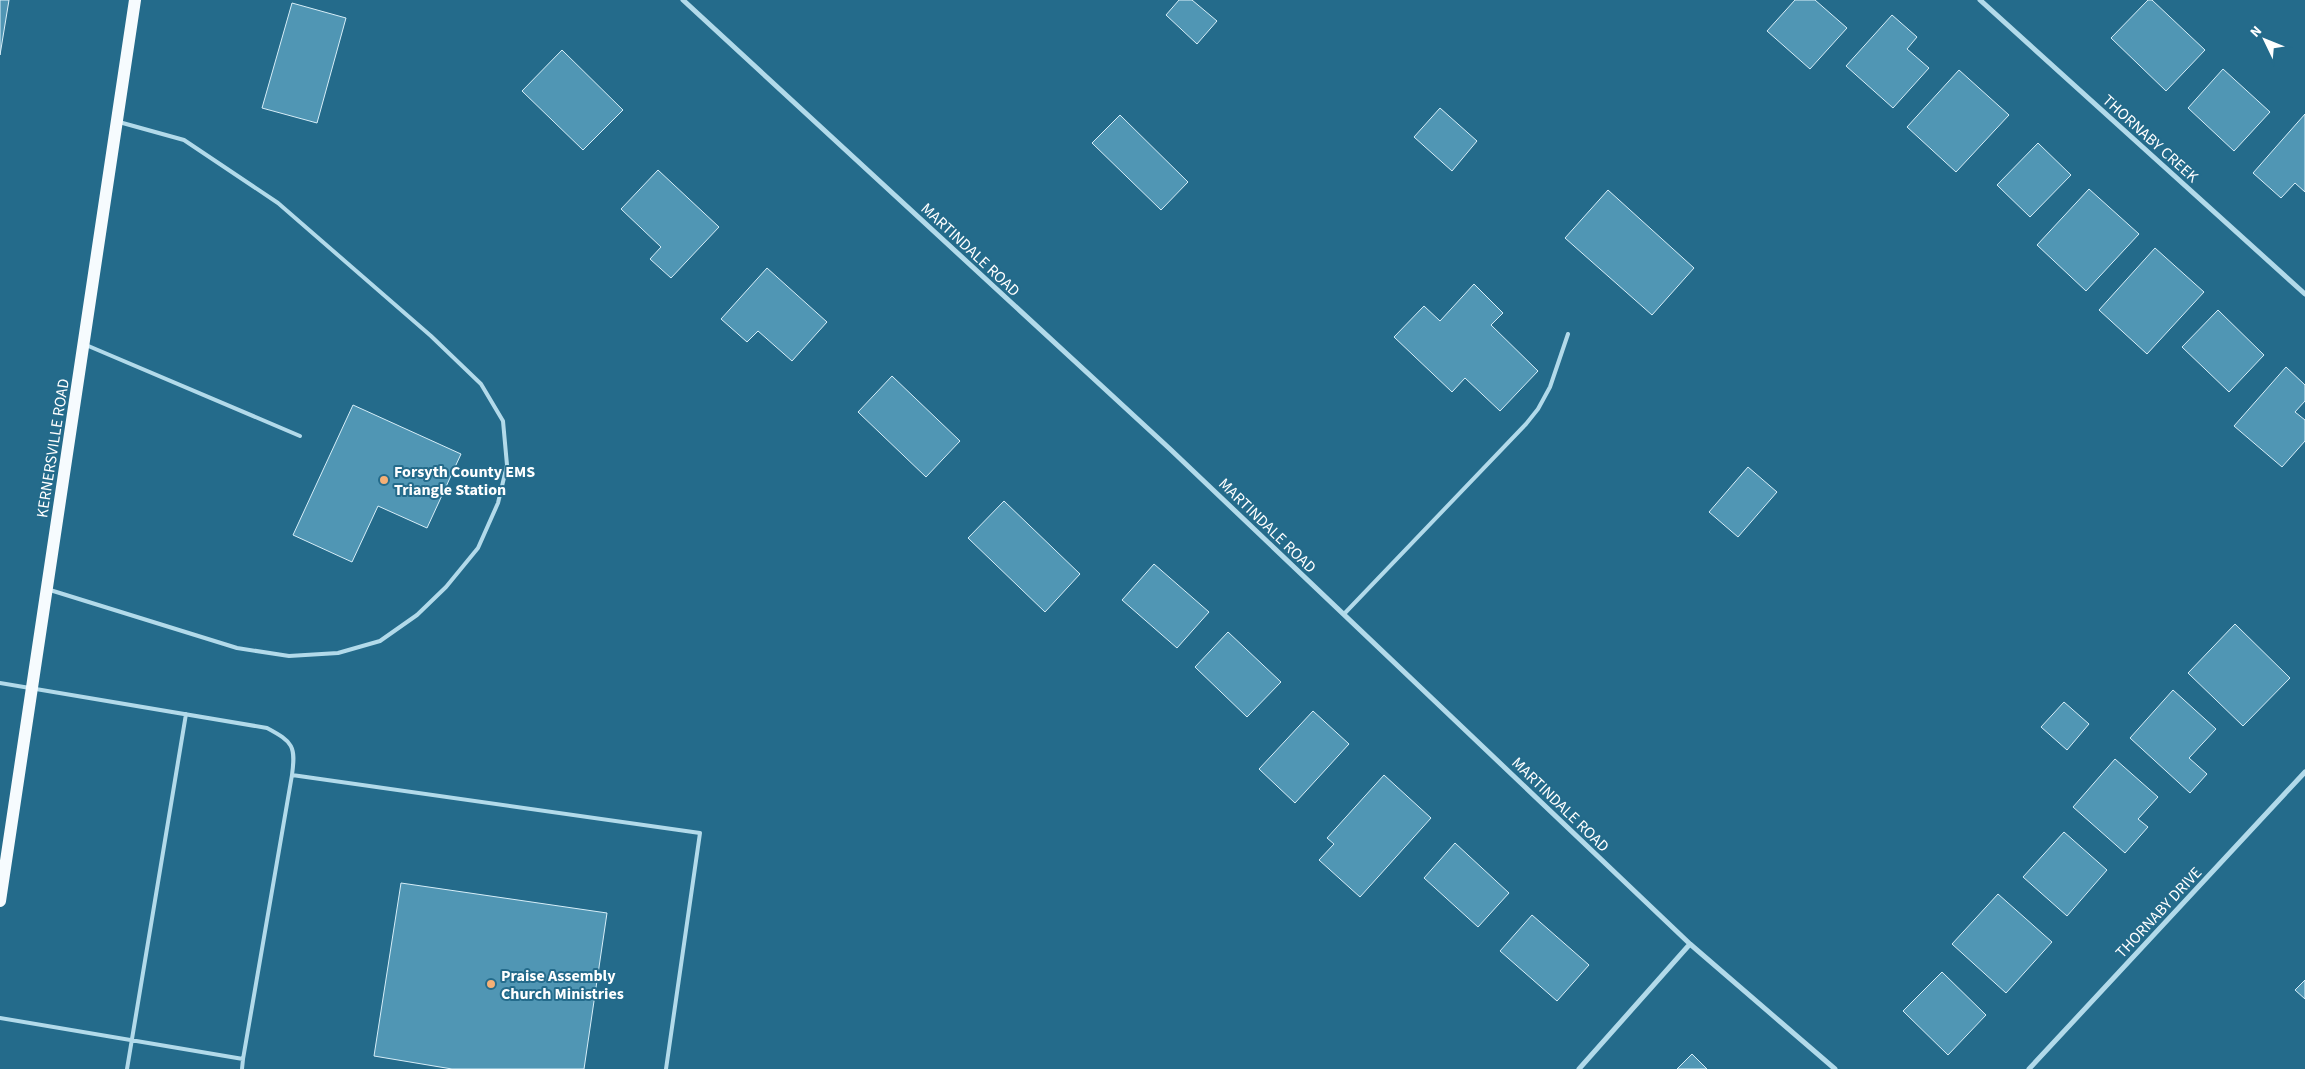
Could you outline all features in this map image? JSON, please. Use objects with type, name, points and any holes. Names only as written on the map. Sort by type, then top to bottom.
[{"type":"main road","name":"KERNERSVILLE ROAD","points":[[0,901],[135,0]]},
{"type":"street","name":"MARTINDALE ROAD","points":[[683,0],[1170,448],[1690,944],[1835,1069]]},
{"type":"street","name":"THORNABY CREEK","points":[[1980,0],[2305,294]]},
{"type":"street","name":"THORNABY DRIVE","points":[[2029,1069],[2305,772]]},
{"type":"street","points":[[1578,1069],[1690,944]]},
{"type":"lane","points":[[47,590],[237,648],[289,656],[338,653],[380,641],[417,615],[446,587],[478,548],[498,503],[507,465],[503,422],[481,384],[431,336],[278,203],[184,140],[117,121]]},
{"type":"lane","points":[[1344,614],[1526,424],[1550,387],[1568,334]]},
{"type":"lane","points":[[84,344],[300,436]]},
{"type":"lane","points":[[0,683],[267,728],[285,738],[295,755],[242,1069]]},
{"type":"lane","points":[[127,1069],[186,714]]},
{"type":"lane","points":[[292,775],[700,833],[666,1069]]},
{"type":"lane","points":[[0,1018],[243,1059]]},
{"type":"building","points":[[0,0],[9,0],[0,55]]},
{"type":"building","points":[[1179,0],[1192,0],[1217,21],[1197,44],[1166,15]]},
{"type":"building","points":[[1795,0],[1815,0],[1847,28],[1810,69],[1767,31]]},
{"type":"building","points":[[2148,0],[2152,0],[2205,50],[2166,91],[2111,38]]},
{"type":"building","points":[[292,3],[346,18],[317,123],[262,108]]},
{"type":"building","points":[[1892,15],[1917,37],[1907,49],[1929,68],[1893,108],[1846,66]]},
{"type":"building","points":[[562,50],[623,110],[583,150],[522,91]]},
{"type":"building","points":[[2223,69],[2270,112],[2234,151],[2188,108]]},
{"type":"building","points":[[1959,70],[2009,115],[1956,172],[1907,127]]},
{"type":"building","points":[[1440,108],[1477,141],[1452,171],[1414,137]]},
{"type":"building","points":[[2305,114],[2305,192],[2295,183],[2281,198],[2253,173]]},
{"type":"building","points":[[1120,115],[1188,182],[1161,210],[1092,143]]},
{"type":"building","points":[[2038,143],[2071,175],[2030,217],[1997,185]]},
{"type":"building","points":[[658,170],[719,227],[671,278],[650,259],[661,247],[621,209]]},
{"type":"building","points":[[2089,189],[2139,234],[2086,291],[2037,245]]},
{"type":"building","points":[[1608,190],[1694,268],[1652,315],[1565,238]]},
{"type":"building","points":[[2155,248],[2204,292],[2147,354],[2099,310]]},
{"type":"building","points":[[767,268],[827,322],[792,361],[758,331],[747,342],[721,319]]},
{"type":"building","points":[[1474,284],[1503,313],[1491,325],[1538,371],[1500,411],[1465,378],[1452,392],[1394,337],[1424,306],[1440,321]]},
{"type":"building","points":[[2218,310],[2264,355],[2229,392],[2182,347]]},
{"type":"building","points":[[2286,367],[2305,385],[2305,401],[2295,412],[2305,420],[2305,441],[2282,467],[2234,426]]},
{"type":"building","points":[[892,376],[960,441],[926,477],[858,412]]},
{"type":"building","name":"Forsyth County EMS Triangle Station","points":[[353,405],[461,454],[427,528],[378,506],[352,562],[293,535]]},
{"type":"building","points":[[1748,467],[1777,492],[1738,537],[1709,512]]},
{"type":"building","points":[[1004,501],[1080,574],[1045,612],[968,538]]},
{"type":"building","points":[[1154,564],[1209,612],[1177,648],[1122,600]]},
{"type":"building","points":[[2235,624],[2290,678],[2243,726],[2188,673]]},
{"type":"building","points":[[1228,632],[1281,682],[1247,717],[1195,667]]},
{"type":"building","points":[[2173,690],[2216,729],[2189,758],[2207,774],[2190,793],[2130,738]]},
{"type":"building","points":[[2064,702],[2089,724],[2067,750],[2041,727]]},
{"type":"building","points":[[1313,711],[1349,744],[1295,803],[1259,769]]},
{"type":"building","points":[[2115,759],[2158,797],[2138,819],[2148,827],[2125,853],[2073,807]]},
{"type":"building","points":[[1384,775],[1431,818],[1360,897],[1319,860],[1334,844],[1327,838]]},
{"type":"building","points":[[2064,832],[2107,870],[2067,916],[2023,877]]},
{"type":"building","points":[[1455,843],[1509,893],[1478,927],[1424,878]]},
{"type":"building","name":"Praise Assembly Church Ministries","points":[[401,883],[607,913],[584,1069],[452,1069],[374,1056]]},
{"type":"building","points":[[1998,894],[2052,942],[2006,993],[1952,944]]},
{"type":"building","points":[[1532,915],[1589,965],[1557,1001],[1500,951]]},
{"type":"building","points":[[1942,972],[1986,1015],[1948,1055],[1903,1011]]},
{"type":"building","points":[[2305,980],[2305,999],[2295,990]]},
{"type":"building","points":[[1692,1054],[1707,1069],[1677,1069]]},
{"type":"place","name":"Forsyth County EMS Triangle Station","points":[[384,480]]},
{"type":"place","name":"Praise Assembly Church Ministries","points":[[491,984]]}]
